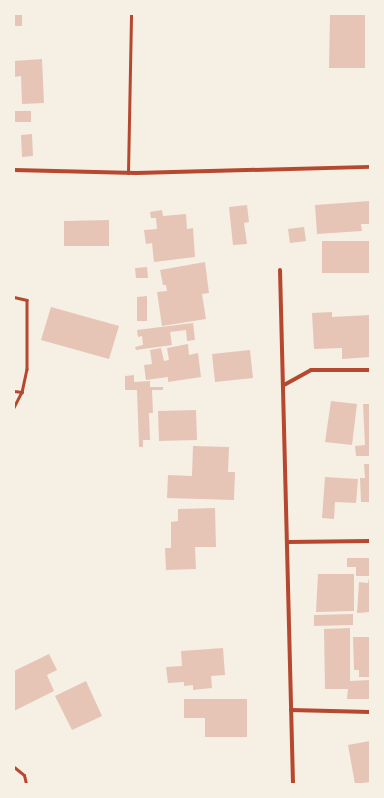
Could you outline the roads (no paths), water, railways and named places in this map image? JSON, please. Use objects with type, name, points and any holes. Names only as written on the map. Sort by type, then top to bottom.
[{"type":"street","points":[[14,170],[128,173],[370,167]]},
{"type":"street","points":[[280,270],[293,784]]},
{"type":"street","points":[[284,385],[311,370],[370,370]]},
{"type":"street","points":[[288,542],[370,541]]},
{"type":"street","points":[[291,710],[370,712]]},
{"type":"lane","points":[[128,173],[130,14]]},
{"type":"lane","points":[[14,767],[24,775],[26,784]]}]
